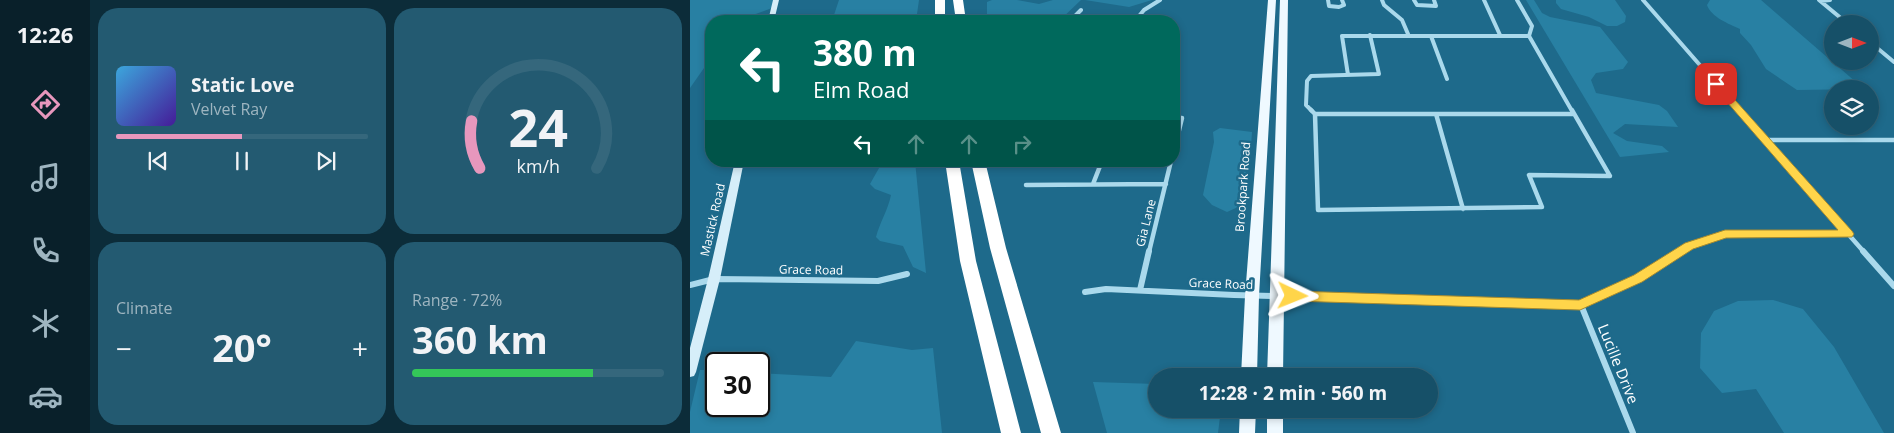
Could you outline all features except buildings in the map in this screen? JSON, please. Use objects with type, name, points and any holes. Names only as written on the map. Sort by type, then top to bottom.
[{"type":"highway","points":[[940,0],[940,15]]},
{"type":"highway","points":[[958,0],[959,15]]},
{"type":"highway","points":[[953,167],[968,261],[1011,433]]},
{"type":"highway","points":[[979,167],[998,248],[1050,433]]},
{"type":"main road","name":"Brookpark Road","points":[[1249,368],[1252,296],[1272,0]]},
{"type":"main road","points":[[1275,368],[1284,0]]},
{"type":"main road","points":[[1247,433],[1248,418]]},
{"type":"main road","points":[[1275,418],[1275,433]]},
{"type":"street","points":[[772,15],[776,0]]},
{"type":"street","points":[[1140,15],[1144,10],[1160,0]]},
{"type":"street","points":[[1328,0],[1328,6],[1334,7],[1344,5],[1342,0]]},
{"type":"street","points":[[1382,0],[1384,5],[1402,20],[1408,34]]},
{"type":"street","points":[[1414,0],[1417,5],[1436,6],[1434,0]]},
{"type":"street","points":[[1484,0],[1500,35]]},
{"type":"street","points":[[1370,35],[1379,74],[1311,76],[1307,81],[1306,105],[1315,114],[1318,210],[1542,207],[1528,175],[1610,176],[1529,36],[1532,26],[1517,0]]},
{"type":"street","points":[[1642,0],[1894,286]]},
{"type":"street","points":[[1820,0],[1830,0]]},
{"type":"street","points":[[1820,0],[1838,15]]},
{"type":"street","points":[[1076,15],[1080,10]]},
{"type":"street","points":[[1348,75],[1342,36],[1408,34],[1431,36],[1529,36]]},
{"type":"street","points":[[1431,36],[1447,79]]},
{"type":"street","points":[[1879,50],[1894,62]]},
{"type":"street","points":[[1315,114],[1573,114]]},
{"type":"street","points":[[1436,114],[1463,209]]},
{"type":"street","points":[[1765,140],[1894,140]]},
{"type":"street","name":"Mastick Road","points":[[690,372],[714,279],[739,167]]},
{"type":"street","points":[[1093,184],[1100,167]]},
{"type":"street","name":"Gia Lane","points":[[1140,290],[1170,167]]},
{"type":"street","points":[[1026,185],[1166,184]]},
{"type":"street","name":"Grace Road","points":[[1085,292],[1106,289],[1252,296],[1580,305],[1638,279],[1689,246],[1725,234],[1848,234]]},
{"type":"street","name":"Grace Road","points":[[690,284],[714,279],[878,281],[908,274]]},
{"type":"street","name":"Lucille Drive","points":[[1580,305],[1633,433]]},
{"type":"shaded area","points":[[690,0],[774,0],[772,8],[753,15],[705,15],[705,67],[690,88]]},
{"type":"shaded area","points":[[839,0],[919,0],[917,15],[834,15]]},
{"type":"shaded area","points":[[992,0],[1017,0],[1039,4],[1053,0],[1081,0],[1065,15],[987,15],[987,2]]},
{"type":"shaded area","points":[[1085,0],[1152,0],[1129,7]]},
{"type":"shaded area","points":[[1526,0],[1534,0],[1542,13],[1550,17],[1600,27],[1628,62],[1623,69],[1596,73],[1591,80],[1596,93],[1659,105],[1667,111],[1678,127],[1625,124],[1613,133],[1627,141],[1662,146],[1669,152],[1620,157]]},
{"type":"shaded area","points":[[1556,0],[1615,0],[1626,16],[1625,22],[1617,26],[1607,26],[1589,17],[1561,9]]},
{"type":"shaded area","points":[[1710,0],[1761,0],[1824,54],[1824,70],[1842,70],[1854,80],[1824,80],[1824,90],[1797,90],[1766,69],[1751,45],[1740,33],[1740,29],[1721,20],[1712,13],[1707,5]]},
{"type":"shaded area","points":[[1220,128],[1252,132],[1247,203],[1227,212],[1212,205],[1203,195],[1214,142],[1213,132]]},
{"type":"shaded area","points":[[880,167],[916,167],[926,273],[913,267],[903,246],[880,241],[876,237],[891,195],[875,189],[870,184]]},
{"type":"shaded area","points":[[1773,300],[1803,309],[1834,347],[1884,433],[1784,433],[1756,389],[1722,393],[1700,368],[1701,333],[1714,311],[1738,301]]},
{"type":"shaded area","points":[[856,341],[912,350],[933,348],[942,433],[690,433],[690,412],[700,370],[705,370],[705,417],[770,417],[770,374],[831,377]]},
{"type":"shaded area","points":[[1093,382],[1148,384],[1148,418],[1220,418],[1218,433],[1107,433]]},
{"type":"route","points":[[1293,296],[1580,305],[1638,279],[1689,246],[1725,234],[1848,234],[1716,84]]}]
